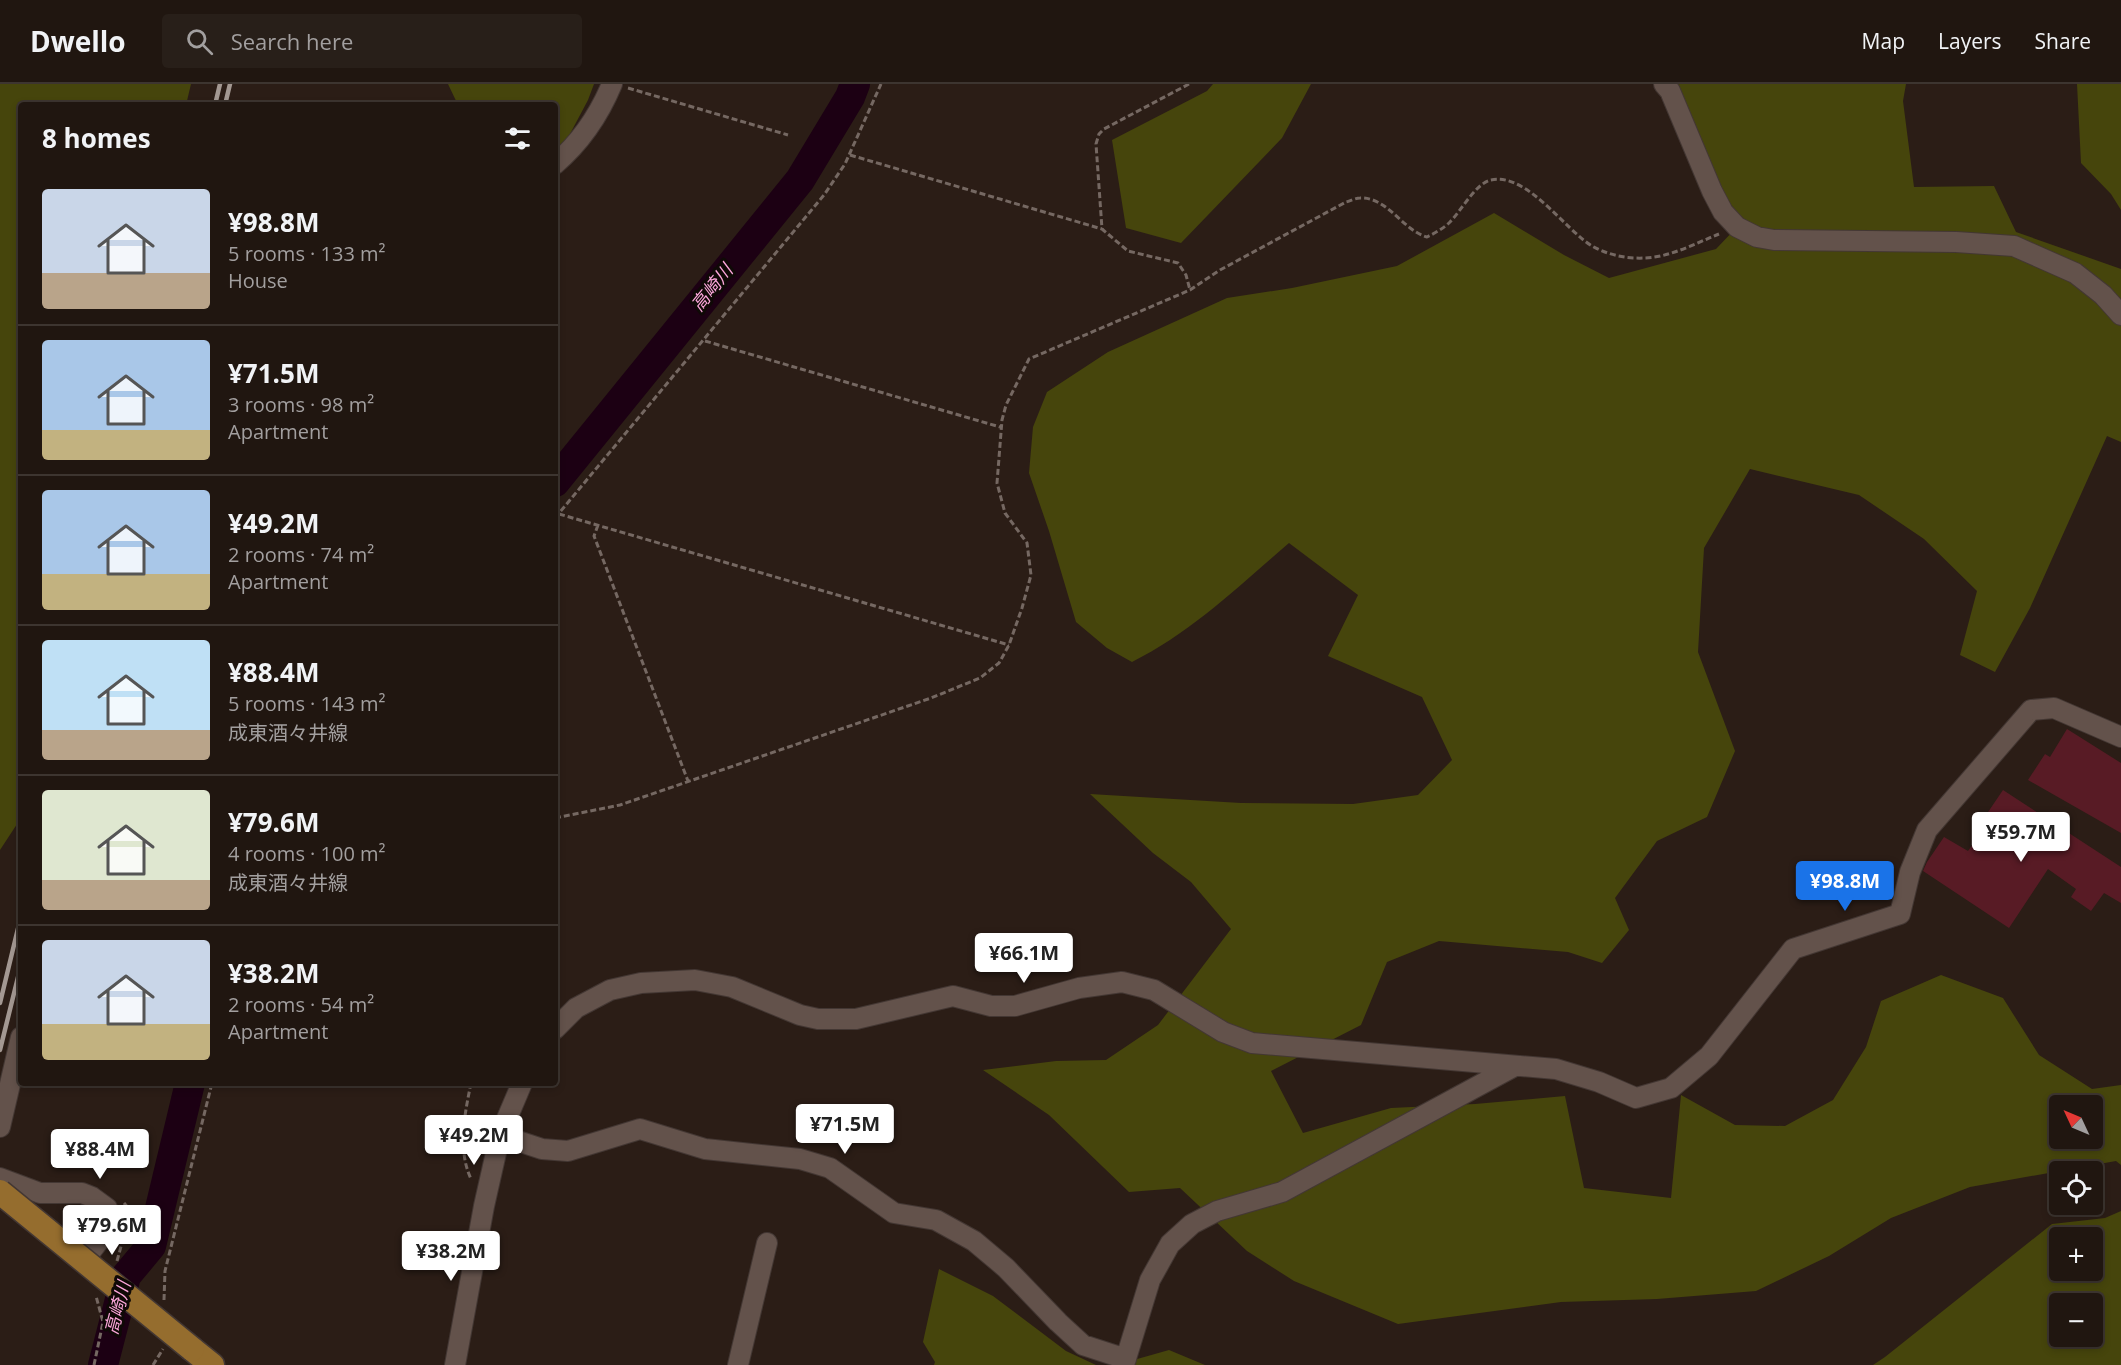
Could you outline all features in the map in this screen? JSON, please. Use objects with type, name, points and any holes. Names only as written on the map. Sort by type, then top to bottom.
[{"type":"main road","points":[[0,1192],[212,1365]]},
{"type":"street","points":[[1664,84],[1670,91],[1712,191],[1723,212],[1737,227],[1757,237],[1774,240],[1956,242],[2014,246],[2075,273],[2103,295],[2121,315]]},
{"type":"street","points":[[558,161],[588,129],[619,86]]},
{"type":"street","points":[[558,1026],[576,1008],[610,990],[641,983],[695,980],[732,987],[800,1015],[818,1019],[856,1019],[953,996],[991,1006],[1015,1006],[1079,988],[1122,982],[1154,990],[1223,1032],[1252,1043],[1556,1069],[1599,1082],[1636,1098],[1671,1088],[1709,1056],[1793,949],[1900,914],[1910,872],[1927,830],[2031,710],[2054,708],[2121,737]]},
{"type":"street","points":[[0,1127],[18,1050]]},
{"type":"street","points":[[500,1135],[542,1149],[568,1151],[640,1129],[705,1149],[800,1159],[830,1168],[894,1213],[936,1220],[974,1241],[1005,1268],[1083,1345],[1125,1362],[1150,1280],[1170,1244],[1192,1224],[1217,1211],[1282,1192],[1513,1067]]},
{"type":"street","points":[[455,1365],[484,1206],[500,1135],[521,1086]]},
{"type":"street","points":[[0,1178],[40,1194],[82,1193],[107,1208],[109,1228],[84,1260]]},
{"type":"street","points":[[738,1365],[767,1243]]},
{"type":"path","points":[[881,84],[850,154],[824,195],[559,514],[1009,645]]},
{"type":"path","points":[[1102,229],[1096,144],[1099,134],[1112,124],[1190,84]]},
{"type":"path","points":[[619,86],[788,135]]},
{"type":"path","points":[[850,154],[1102,229],[1128,251],[1178,263],[1186,275],[1190,290]]},
{"type":"path","points":[[558,817],[620,806],[931,698],[980,678],[999,663],[1009,645],[1030,575],[1027,543],[1005,513],[997,483],[1000,428],[1006,405],[1029,358],[1190,290],[1220,270],[1346,202],[1360,198],[1386,207],[1410,228],[1427,237],[1449,224],[1488,180],[1497,179],[1516,184],[1538,196],[1577,235],[1593,246],[1621,257],[1648,258],[1665,254],[1737,227]]},
{"type":"path","points":[[705,341],[1000,428]]},
{"type":"path","points":[[598,525],[594,536],[689,782]]},
{"type":"path","points":[[164,1304],[165,1271],[211,1086]]},
{"type":"path","points":[[470,1086],[464,1118],[464,1144],[469,1174],[484,1206]]},
{"type":"path","points":[[94,1365],[103,1322],[101,1316]]},
{"type":"path","points":[[153,1365],[163,1349]]},
{"type":"shaded area","points":[[0,84],[191,84],[187,102],[18,102],[18,823],[0,850]]},
{"type":"shaded area","points":[[448,84],[594,84],[588,100],[558,152],[558,102],[457,102]]},
{"type":"shaded area","points":[[1213,84],[1311,84],[1282,138],[1181,243],[1126,228],[1112,140],[1207,91]]},
{"type":"shaded area","points":[[1669,84],[1906,84],[1903,101],[1914,187],[1994,186],[2016,232],[2121,269],[2121,442],[2107,436],[2030,608],[1995,672],[1960,655],[1977,591],[1924,539],[1859,495],[1750,469],[1704,548],[1698,652],[1735,751],[1707,817],[1657,841],[1615,898],[1629,930],[1602,963],[1568,952],[1439,941],[1387,962],[1361,1025],[1271,1071],[1303,1133],[1391,1108],[1565,1096],[1584,1188],[1671,1198],[1681,1095],[1735,1125],[1785,1126],[1833,1100],[1866,1047],[1881,1001],[1941,975],[2003,998],[2039,1055],[2092,1089],[2121,1085],[2121,1165],[2116,1161],[2103,1163],[2103,1161],[2049,1161],[2049,1173],[1970,1187],[1891,1218],[1829,1256],[1756,1291],[1657,1299],[1561,1302],[1398,1324],[1294,1281],[1247,1251],[1180,1188],[1129,1192],[1049,1115],[983,1070],[1056,1061],[1106,1060],[1158,1025],[1231,929],[1191,882],[1153,853],[1090,794],[1241,803],[1353,804],[1418,795],[1452,760],[1422,697],[1328,656],[1358,595],[1289,543],[1214,608],[1154,650],[1132,662],[1107,648],[1076,622],[1029,473],[1033,427],[1047,392],[1108,352],[1227,298],[1292,288],[1397,266],[1494,213],[1564,255],[1609,278],[1716,249],[1737,227]]},
{"type":"shaded area","points":[[2077,84],[2121,84],[2121,210],[2111,194],[2081,163]]},
{"type":"shaded area","points":[[2121,1211],[2121,1365],[1873,1365],[1885,1357],[2052,1224],[2105,1218]]},
{"type":"shaded area","points":[[939,1269],[993,1296],[1066,1351],[1096,1365],[934,1365],[935,1362],[923,1342]]},
{"type":"shaded area","points":[[1169,1350],[1205,1365],[1116,1365]]},
{"type":"building","points":[[2067,729],[2121,763],[2121,833],[2028,780],[2045,754],[2050,757]]},
{"type":"building","points":[[2003,790],[2121,867],[2121,903],[2104,893],[2091,911],[2071,897],[2076,889],[2048,869],[2009,928],[1923,871],[1944,837],[1968,851],[1989,821],[1984,818]]},
{"type":"waterway","name":"高崎川","points":[[558,478],[800,180],[850,97],[855,84]]},
{"type":"waterway","name":"高崎川","points":[[103,1365],[126,1276],[151,1246],[189,1086]]},
{"type":"railway","points":[[216,102],[220,84]]},
{"type":"railway","points":[[226,102],[230,84]]},
{"type":"railway","points":[[0,1003],[18,928]]},
{"type":"railway","points":[[0,1050],[18,977]]}]
